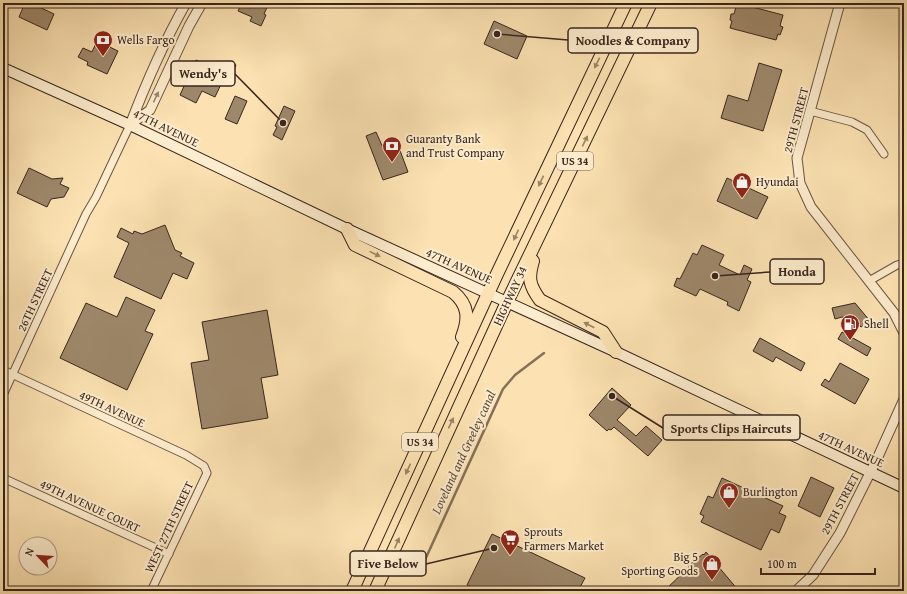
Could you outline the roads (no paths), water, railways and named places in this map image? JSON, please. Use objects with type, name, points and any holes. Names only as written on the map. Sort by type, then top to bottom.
[{"type":"highway","name":"HIGHWAY 34","points":[[352,591],[488,293],[626,3]]},
{"type":"highway","name":"HIGHWAY 34","points":[[375,591],[507,302],[651,3]]},
{"type":"highway","points":[[558,196],[529,272],[530,281],[534,292],[540,300],[603,332],[616,352]]},
{"type":"highway","points":[[347,229],[355,245],[453,292],[465,305],[467,314],[463,334],[424,435]]},
{"type":"main road","name":"47TH AVENUE","points":[[3,68],[130,125],[347,229],[616,352],[904,488]]},
{"type":"street","points":[[130,125],[141,96],[186,3]]},
{"type":"street","points":[[130,125],[150,110],[188,26],[202,3]]},
{"type":"street","name":"29TH STREET","points":[[840,3],[797,158],[800,183],[811,207],[894,313],[904,333]]},
{"type":"street","points":[[810,111],[852,122],[868,130],[884,154]]},
{"type":"street","name":"26TH STREET","points":[[3,395],[86,214],[96,197],[130,125]]},
{"type":"street","points":[[869,281],[897,265],[904,263]]},
{"type":"street","name":"49TH AVENUE","points":[[3,370],[186,455],[204,466],[207,473]]},
{"type":"street","name":"29TH STREET","points":[[796,591],[813,575],[840,533],[870,473],[904,399]]},
{"type":"street","name":"WEST 27TH STREET","points":[[151,591],[207,473]]},
{"type":"street","name":"49TH AVENUE COURT","points":[[3,478],[169,554]]},
{"type":"waterway","name":"Loveland and Greeley canal","points":[[419,573],[503,389],[515,375],[544,353]]},
{"type":"place","name":"Noodles & Company","points":[[497,34]]},
{"type":"place","name":"Wells Fargo","points":[[103,57]]},
{"type":"place","name":"Wendy's","points":[[283,123]]},
{"type":"place","name":"Guaranty Bank and Trust Company","points":[[392,163]]},
{"type":"place","name":"Hyundai","points":[[742,199]]},
{"type":"place","name":"Honda","points":[[715,276]]},
{"type":"place","name":"Shell","points":[[850,341]]},
{"type":"place","name":"Sports Clips Haircuts","points":[[612,396]]},
{"type":"place","name":"Burlington","points":[[729,509]]},
{"type":"place","name":"Five Below","points":[[494,548]]},
{"type":"place","name":"Sprouts Farmers Market","points":[[510,556]]},
{"type":"place","name":"Big 5 Sporting Goods","points":[[712,581]]}]
